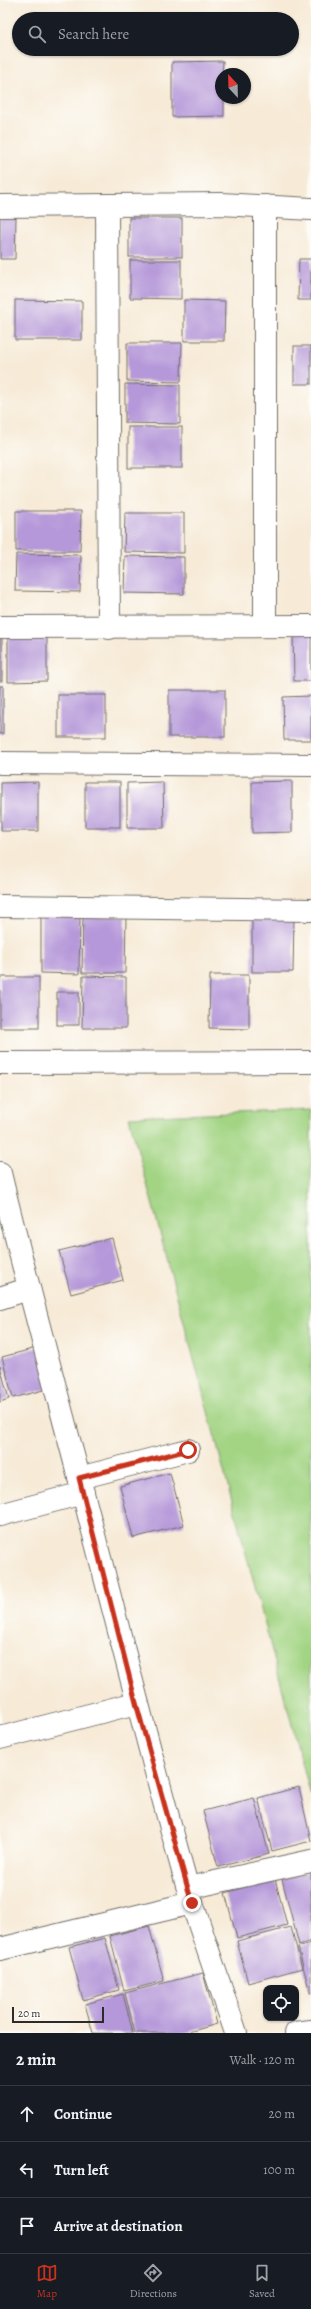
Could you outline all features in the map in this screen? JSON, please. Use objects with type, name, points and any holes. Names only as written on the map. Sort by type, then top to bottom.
[{"type":"street","points":[[0,206],[221,204],[311,209]]},
{"type":"street","points":[[107,206],[109,628]]},
{"type":"street","points":[[265,206],[265,626]]},
{"type":"street","points":[[0,627],[109,628],[311,626]]},
{"type":"street","points":[[0,763],[311,765]]},
{"type":"street","points":[[0,906],[311,910]]},
{"type":"street","points":[[0,1063],[311,1062]]},
{"type":"street","points":[[0,1173],[28,1289],[81,1485],[136,1703],[190,1896],[236,2033]]},
{"type":"street","points":[[0,1298],[28,1289]]},
{"type":"street","points":[[0,1515],[81,1485],[188,1450]]},
{"type":"street","points":[[0,1738],[136,1703]]},
{"type":"street","points":[[0,1949],[311,1861]]},
{"type":"street","points":[[296,2033],[311,2031]]},
{"type":"green space","points":[[311,1110],[311,1796],[129,1117]]},
{"type":"building","points":[[223,61],[223,68],[215,68],[215,104],[224,104],[224,116],[172,117],[172,62]]},
{"type":"building","points":[[0,217],[16,217],[15,259],[0,259]]},
{"type":"building","points":[[129,218],[182,218],[182,257],[129,257]]},
{"type":"building","points":[[299,259],[311,259],[311,300],[298,300]]},
{"type":"building","points":[[130,260],[181,260],[181,299],[130,298]]},
{"type":"building","points":[[15,300],[82,301],[82,340],[15,340]]},
{"type":"building","points":[[184,300],[225,301],[224,341],[184,341]]},
{"type":"building","points":[[127,343],[182,343],[181,382],[127,381]]},
{"type":"building","points":[[294,346],[311,346],[311,384],[294,384]]},
{"type":"building","points":[[125,384],[180,385],[180,424],[125,423]]},
{"type":"building","points":[[128,427],[182,427],[182,468],[128,468]]},
{"type":"building","points":[[16,511],[81,511],[80,551],[16,551]]},
{"type":"building","points":[[125,513],[184,513],[184,553],[124,552]]},
{"type":"building","points":[[16,554],[81,555],[80,592],[15,591]]},
{"type":"building","points":[[125,556],[184,557],[184,594],[124,593]]},
{"type":"building","points":[[47,631],[47,681],[8,682],[8,632]]},
{"type":"building","points":[[0,633],[2,633],[2,681],[0,681]]},
{"type":"building","points":[[293,633],[311,633],[311,681],[294,681]]},
{"type":"building","points":[[0,686],[3,686],[3,734],[0,734]]},
{"type":"building","points":[[169,690],[225,690],[225,737],[169,737]]},
{"type":"building","points":[[58,695],[106,695],[106,737],[58,737]]},
{"type":"building","points":[[311,696],[311,740],[284,740],[283,697]]},
{"type":"building","points":[[292,781],[292,832],[252,833],[252,782]]},
{"type":"building","points":[[38,782],[38,831],[1,831],[1,783]]},
{"type":"building","points":[[85,782],[120,782],[120,827],[85,827]]},
{"type":"building","points":[[163,782],[164,828],[127,828],[127,783]]},
{"type":"building","points":[[41,915],[80,915],[79,974],[41,973]]},
{"type":"building","points":[[83,916],[126,916],[125,973],[82,973]]},
{"type":"building","points":[[252,917],[294,917],[293,972],[252,972]]},
{"type":"building","points":[[210,975],[249,975],[249,1029],[209,1028]]},
{"type":"building","points":[[83,976],[126,977],[126,1028],[82,1028]]},
{"type":"building","points":[[0,977],[39,977],[39,1028],[0,1028]]},
{"type":"building","points":[[57,992],[79,992],[79,1025],[57,1025]]},
{"type":"building","points":[[112,1238],[123,1280],[71,1294],[59,1251]]},
{"type":"building","points":[[40,1347],[51,1388],[13,1398],[2,1357]]},
{"type":"building","points":[[0,1366],[9,1399],[0,1402]]},
{"type":"building","points":[[170,1473],[184,1525],[133,1538],[120,1486]]},
{"type":"building","points":[[299,1787],[311,1841],[272,1851],[258,1798]]},
{"type":"building","points":[[254,1798],[269,1854],[218,1867],[203,1811]]},
{"type":"building","points":[[311,1871],[311,1941],[299,1945],[282,1879]]},
{"type":"building","points":[[275,1879],[287,1925],[237,1938],[225,1893]]},
{"type":"building","points":[[149,1926],[164,1981],[124,1991],[110,1936]]},
{"type":"building","points":[[291,1927],[302,1968],[248,1983],[237,1941]]},
{"type":"building","points":[[105,1938],[119,1990],[83,2000],[69,1947]]},
{"type":"building","points":[[311,1943],[311,1993],[310,1993],[298,1947]]},
{"type":"building","points":[[203,1973],[217,2024],[185,2033],[135,2033],[125,1993]]},
{"type":"building","points":[[123,1994],[133,2033],[93,2033],[85,2004]]},
{"type":"route","points":[[188,1450],[79,1478],[136,1703],[192,1903]]}]
